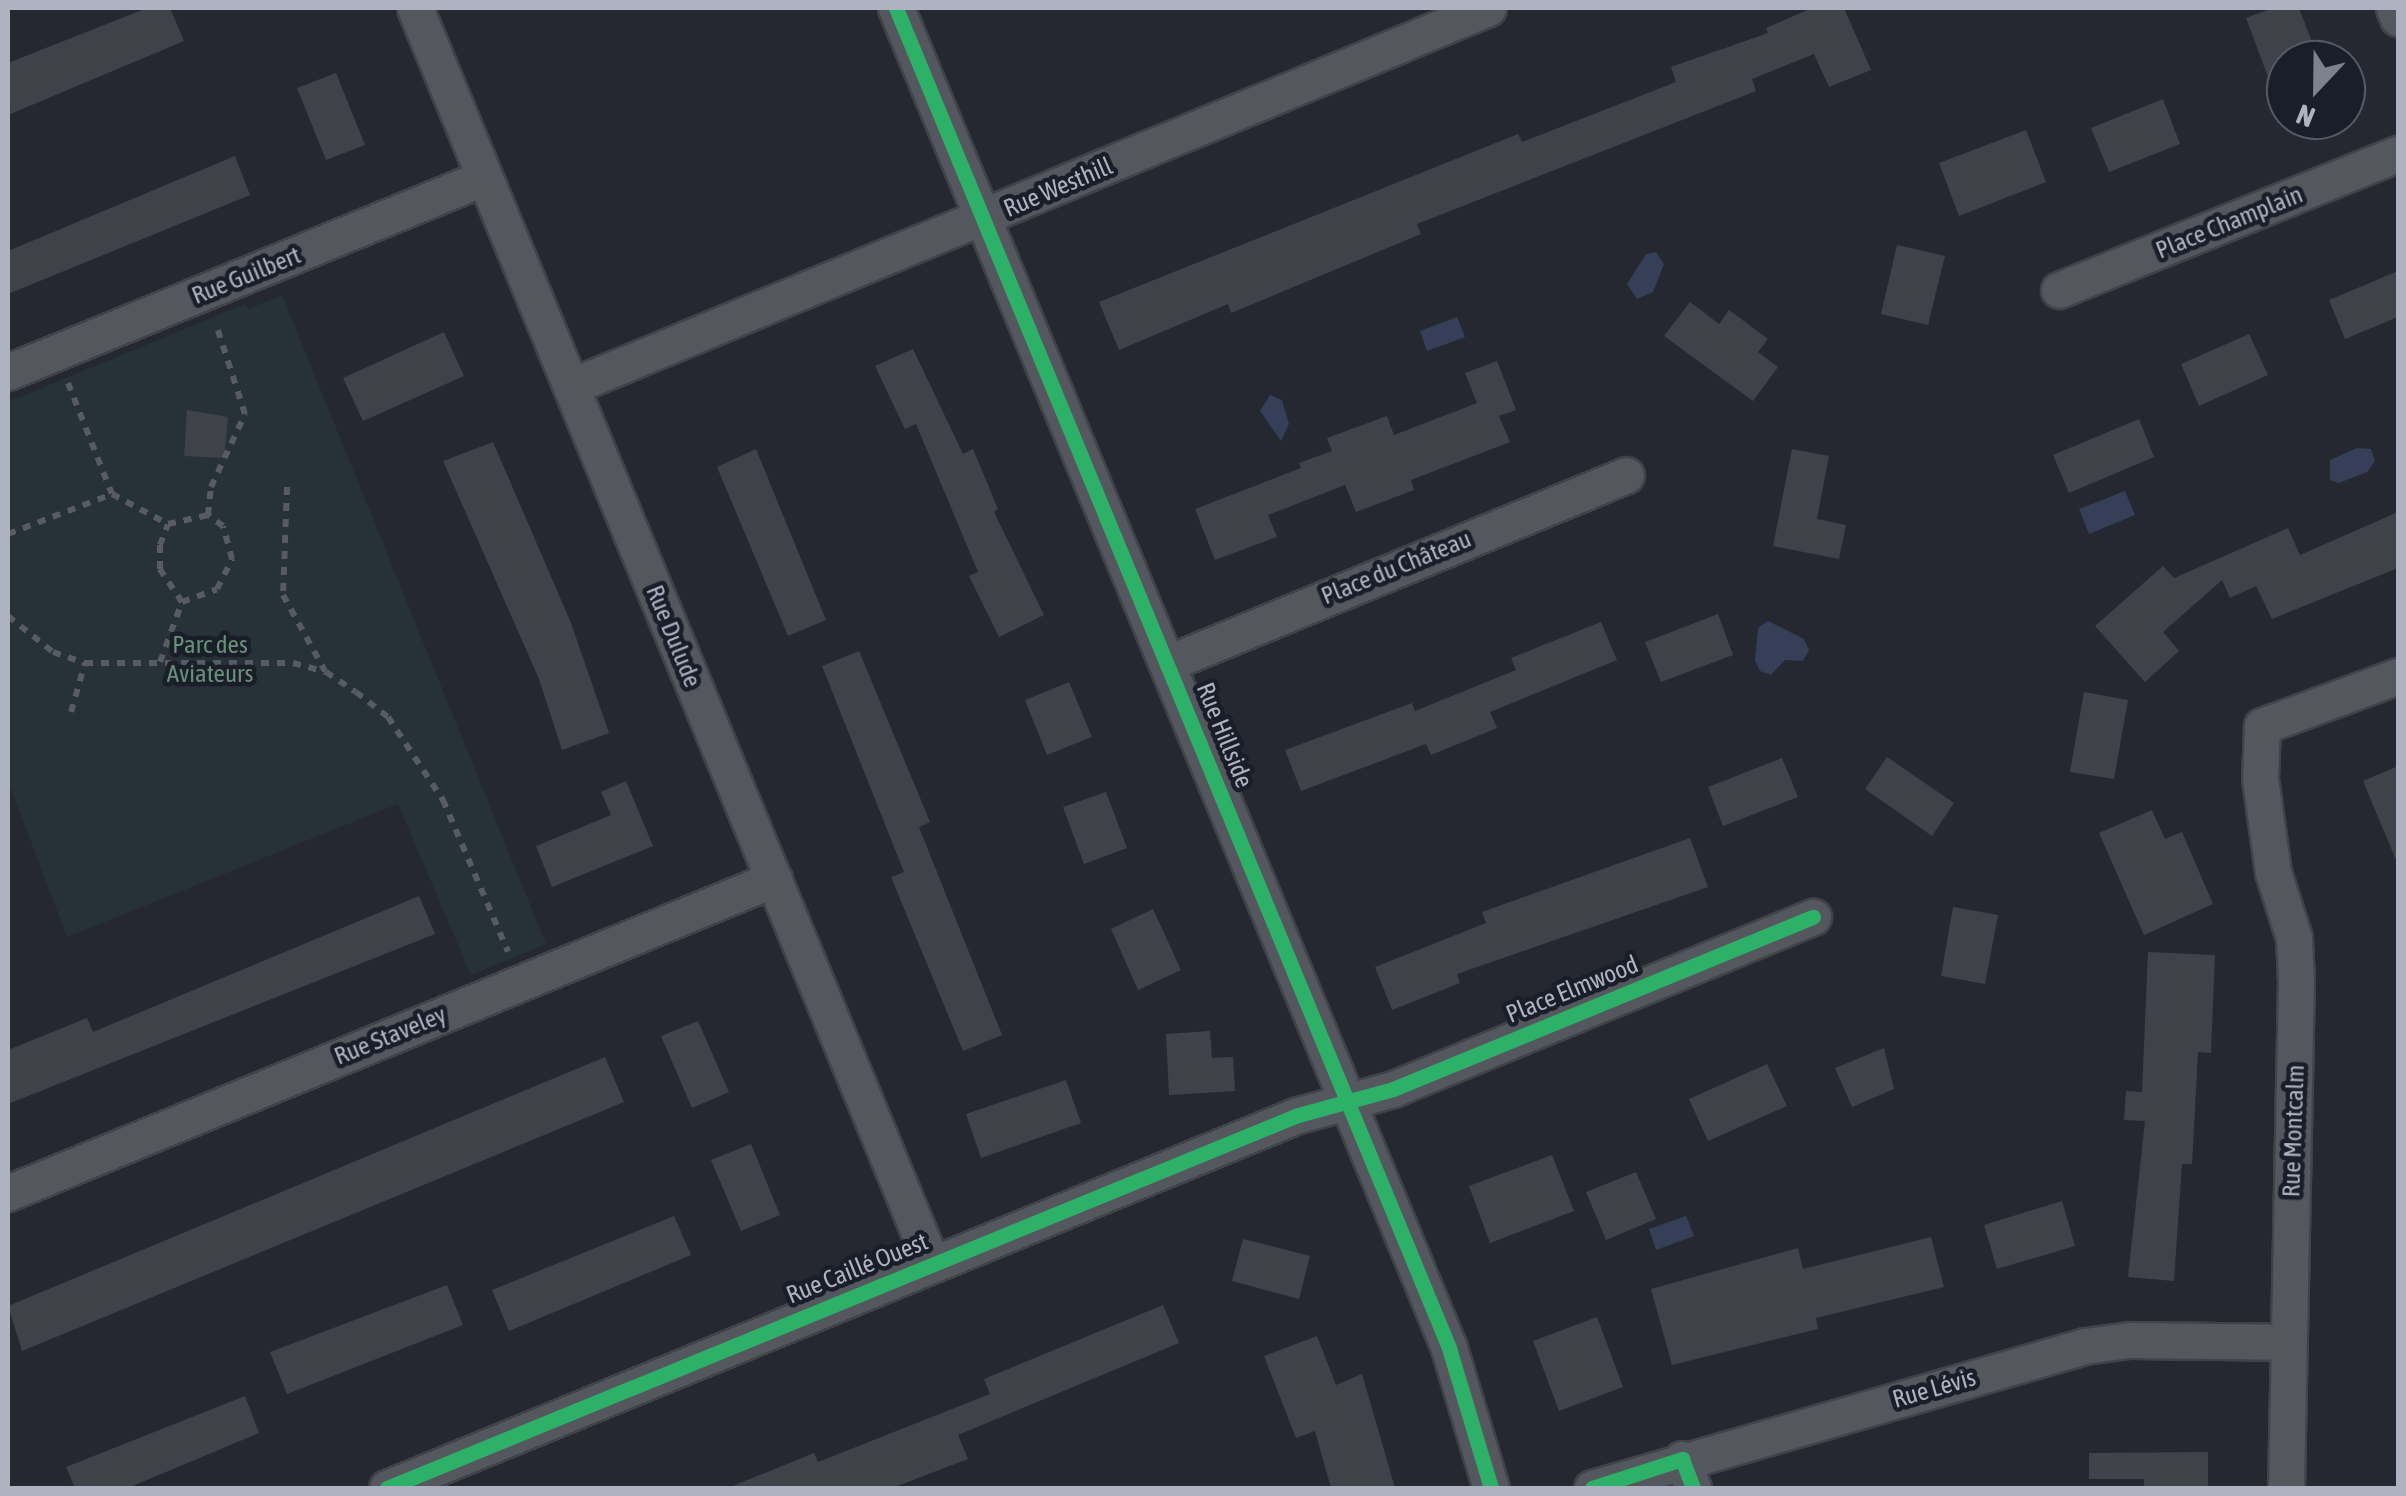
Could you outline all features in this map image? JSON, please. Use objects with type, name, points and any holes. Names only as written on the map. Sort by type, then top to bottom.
[{"type":"street","name":"Rue Dulude","points":[[415,8],[932,1264]]},
{"type":"street","name":"Rue Hillside","points":[[896,8],[1449,1348],[1491,1488]]},
{"type":"street","name":"Rue Westhill","points":[[572,386],[1488,8]]},
{"type":"street","points":[[2394,8],[2398,18]]},
{"type":"street","name":"Place Champlain","points":[[2059,290],[2398,154]]},
{"type":"street","name":"Rue Guilbert","points":[[8,372],[484,178]]},
{"type":"street","name":"Place du Château","points":[[1168,663],[1626,475]]},
{"type":"street","name":"Rue Montcalm","points":[[2286,1488],[2284,1342],[2296,981],[2294,938],[2273,872],[2260,778],[2262,726],[2398,676]]},
{"type":"street","name":"Rue Staveley","points":[[8,1193],[774,879]]},
{"type":"street","name":"Place Elmwood","points":[[1347,1098],[1393,1089],[1813,917]]},
{"type":"street","name":"Rue Caillé Ouest","points":[[387,1488],[1347,1098]]},
{"type":"street","name":"Rue Lévis","points":[[1592,1488],[1688,1474],[2085,1346],[2130,1340],[2284,1342]]},
{"type":"path","points":[[182,602],[203,598],[228,574],[231,540],[208,515],[211,487],[245,414],[206,292]]},
{"type":"path","points":[[55,352],[112,494],[168,524],[208,515]]},
{"type":"path","points":[[287,487],[283,595],[326,672]]},
{"type":"path","points":[[8,534],[112,494]]},
{"type":"path","points":[[168,524],[160,569],[182,602]]},
{"type":"path","points":[[160,662],[182,602]]},
{"type":"path","points":[[8,616],[53,652],[84,663],[293,663],[326,672],[388,717],[420,760],[444,800],[520,981]]},
{"type":"path","points":[[71,712],[84,663]]},
{"type":"green space","name":"Parc des Aviateurs","points":[[282,295],[546,944],[471,975],[398,804],[67,937],[8,781],[8,402],[245,304],[248,309]]},
{"type":"water","points":[[1656,252],[1664,264],[1653,292],[1637,299],[1627,284],[1646,254]]},
{"type":"water","points":[[1457,317],[1465,337],[1427,351],[1420,331]]},
{"type":"water","points":[[1270,395],[1282,400],[1289,424],[1281,441],[1260,411]]},
{"type":"water","points":[[2357,448],[2371,449],[2375,461],[2367,472],[2339,483],[2330,480],[2330,460]]},
{"type":"water","points":[[2125,491],[2135,515],[2089,534],[2079,509]]},
{"type":"water","points":[[1768,621],[1804,639],[1809,650],[1803,661],[1785,660],[1771,675],[1760,671],[1755,660],[1758,628]]},
{"type":"water","points":[[1686,1216],[1694,1236],[1656,1250],[1649,1229]]},
{"type":"building","points":[[147,8],[170,8],[184,41],[8,115],[8,63]]},
{"type":"building","points":[[1812,8],[1844,8],[1871,70],[1829,87],[1814,54],[1752,79],[1756,91],[1417,224],[1421,234],[1231,313],[1228,304],[1119,350],[1099,302],[1518,134],[1522,142],[1676,82],[1671,67],[1768,33],[1766,28]]},
{"type":"building","points":[[2273,8],[2299,8],[2311,40],[2266,40],[2266,72],[2246,18]]},
{"type":"building","points":[[336,73],[365,145],[326,160],[297,88]]},
{"type":"building","points":[[2163,99],[2180,144],[2109,172],[2091,128]]},
{"type":"building","points":[[2026,130],[2046,182],[1959,216],[1939,163]]},
{"type":"building","points":[[235,156],[250,195],[8,294],[8,251]]},
{"type":"building","points":[[1897,245],[1945,256],[1928,325],[1881,314]]},
{"type":"building","points":[[2398,271],[2398,317],[2345,339],[2329,300]]},
{"type":"building","points":[[1690,302],[1719,324],[1729,310],[1768,339],[1758,352],[1778,367],[1753,401],[1664,336]]},
{"type":"building","points":[[444,332],[464,376],[363,421],[343,378]]},
{"type":"building","points":[[2249,334],[2268,375],[2199,406],[2181,364]]},
{"type":"building","points":[[913,349],[963,454],[973,449],[998,509],[994,512],[1044,615],[999,637],[969,576],[978,572],[916,424],[905,429],[875,366]]},
{"type":"building","points":[[1497,361],[1516,410],[1499,416],[1510,442],[1411,480],[1414,490],[1356,512],[1345,485],[1268,515],[1277,537],[1215,560],[1195,509],[1301,468],[1299,463],[1332,451],[1327,438],[1387,416],[1394,435],[1477,403],[1465,373]]},
{"type":"building","points":[[187,410],[228,417],[224,458],[184,456]]},
{"type":"building","points":[[2139,419],[2154,457],[2069,493],[2053,455]]},
{"type":"building","points":[[493,442],[571,623],[609,733],[562,750],[539,679],[443,461]]},
{"type":"building","points":[[756,449],[826,620],[788,636],[717,467]]},
{"type":"building","points":[[1792,449],[1829,456],[1817,519],[1846,525],[1839,559],[1773,546]]},
{"type":"building","points":[[2398,512],[2398,568],[2272,619],[2256,586],[2230,598],[2222,580],[2163,632],[2179,651],[2145,682],[2095,626],[2163,566],[2174,578],[2288,528],[2300,555]]},
{"type":"building","points":[[1718,614],[1733,655],[1661,682],[1645,642]]},
{"type":"building","points":[[1601,622],[1617,660],[1490,712],[1497,728],[1431,755],[1426,744],[1301,791],[1285,750],[1412,703],[1415,711],[1516,670],[1511,658]]},
{"type":"building","points":[[859,651],[930,822],[919,827],[1002,1035],[963,1051],[891,877],[904,872],[822,666]]},
{"type":"building","points":[[1069,682],[1092,737],[1047,755],[1025,700]]},
{"type":"building","points":[[2084,692],[2128,700],[2114,779],[2070,772]]},
{"type":"building","points":[[1887,757],[1954,803],[1932,836],[1865,789]]},
{"type":"building","points":[[1782,758],[1798,797],[1723,826],[1708,787]]},
{"type":"building","points":[[2398,766],[2398,865],[2363,781]]},
{"type":"building","points":[[626,781],[653,846],[552,887],[536,846],[611,815],[601,792]]},
{"type":"building","points":[[1106,792],[1127,848],[1084,864],[1063,807]]},
{"type":"building","points":[[2152,810],[2165,839],[2182,832],[2213,904],[2144,935],[2099,833]]},
{"type":"building","points":[[1690,838],[1708,887],[1457,974],[1460,983],[1392,1010],[1375,967],[1486,923],[1482,912]]},
{"type":"building","points":[[419,896],[435,934],[8,1104],[8,1050],[87,1018],[93,1032]]},
{"type":"building","points":[[1953,907],[1998,915],[1985,984],[1941,976]]},
{"type":"building","points":[[1153,909],[1181,970],[1138,990],[1111,929]]},
{"type":"building","points":[[2148,952],[2215,955],[2211,1053],[2198,1052],[2192,1164],[2182,1164],[2174,1281],[2128,1277],[2145,1121],[2124,1120],[2126,1091],[2142,1092]]},
{"type":"building","points":[[698,1021],[729,1092],[692,1108],[661,1036]]},
{"type":"building","points":[[1210,1031],[1212,1058],[1233,1057],[1235,1091],[1169,1095],[1166,1034]]},
{"type":"building","points":[[1884,1048],[1894,1089],[1852,1107],[1835,1068]]},
{"type":"building","points":[[605,1057],[624,1102],[22,1351],[8,1306]]},
{"type":"building","points":[[1767,1064],[1787,1106],[1708,1141],[1689,1099]]},
{"type":"building","points":[[1066,1080],[1081,1123],[981,1158],[966,1114]]},
{"type":"building","points":[[751,1144],[780,1215],[741,1231],[711,1160]]},
{"type":"building","points":[[1552,1155],[1574,1211],[1490,1243],[1469,1186]]},
{"type":"building","points":[[1636,1172],[1656,1219],[1606,1240],[1586,1192]]},
{"type":"building","points":[[2062,1201],[2075,1246],[1997,1269],[1984,1225]]},
{"type":"building","points":[[674,1216],[691,1255],[509,1331],[492,1290]]},
{"type":"building","points":[[1931,1237],[1944,1287],[1816,1318],[1818,1329],[1672,1365],[1651,1289],[1798,1248],[1803,1269]]},
{"type":"building","points":[[1243,1239],[1310,1256],[1299,1299],[1232,1281]]},
{"type":"building","points":[[447,1285],[463,1325],[287,1394],[270,1352]]},
{"type":"building","points":[[1163,1305],[1179,1343],[958,1435],[968,1459],[892,1488],[728,1488],[814,1453],[818,1462],[990,1394],[984,1379]]},
{"type":"building","points":[[1597,1317],[1623,1387],[1559,1411],[1533,1341]]},
{"type":"building","points":[[1317,1336],[1336,1385],[1362,1374],[1395,1488],[1331,1488],[1315,1431],[1296,1438],[1264,1356]]},
{"type":"building","points":[[245,1396],[259,1433],[128,1488],[75,1488],[66,1467]]},
{"type":"building","points":[[2208,1452],[2208,1488],[2144,1488],[2144,1479],[2089,1479],[2089,1453]]},
{"type":"cycle path","points":[[896,8],[1449,1348],[1491,1488]]},
{"type":"cycle path","points":[[387,1488],[1298,1115],[1393,1089],[1813,917]]},
{"type":"cycle path","points":[[1592,1488],[1682,1459],[1693,1488]]}]
